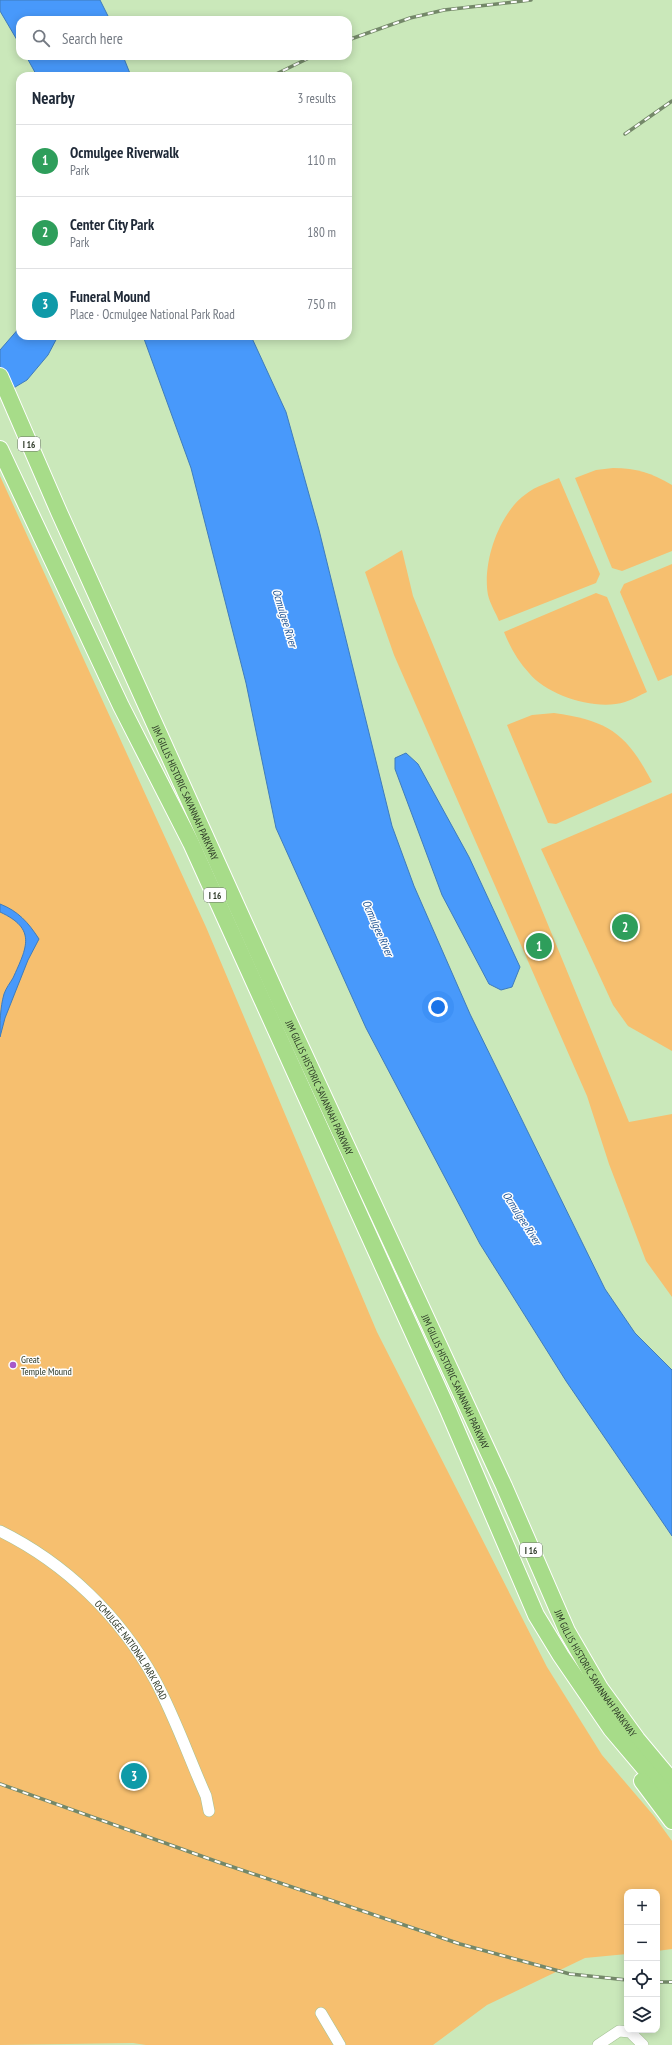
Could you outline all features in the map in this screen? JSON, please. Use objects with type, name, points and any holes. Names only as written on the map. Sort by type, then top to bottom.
[{"type":"highway","name":"JIM GILLIS HISTORIC SAVANNAH PARKWAY","points":[[0,376],[58,512],[278,997],[504,1486],[567,1631],[600,1688],[637,1739],[672,1781]]},
{"type":"highway","name":"JIM GILLIS HISTORIC SAVANNAH PARKWAY","points":[[0,449],[121,706],[191,844],[448,1410],[536,1615],[561,1656],[611,1730],[672,1801]]},
{"type":"highway","points":[[611,1730],[634,1770],[672,1821]]},
{"type":"street","name":"OCMULGEE NATIONAL PARK ROAD","points":[[0,1530],[43,1556],[58,1567],[82,1587],[123,1632],[156,1682],[206,1796],[209,1811]]},
{"type":"street","points":[[321,2013],[340,2045]]},
{"type":"street","points":[[598,2045],[619,2032],[630,2032],[643,2045]]},
{"type":"shaded area","points":[[613,468],[644,472],[672,485],[672,551],[622,571],[612,568],[575,478],[596,470]]},
{"type":"shaded area","points":[[0,476],[206,927],[377,1332],[547,1667],[602,1755],[654,1816],[672,1841],[672,1949],[660,1951],[660,1889],[624,1889],[624,1954],[585,1958],[487,2005],[433,2045],[146,2045],[133,2043],[0,2045]]},
{"type":"shaded area","points":[[559,478],[600,574],[596,583],[499,621],[488,595],[487,582],[490,554],[495,540],[508,513],[516,502],[534,489]]},
{"type":"shaded area","points":[[402,550],[413,596],[629,1122],[672,1114],[672,1297],[646,1261],[609,1164],[587,1096],[394,655],[365,572]]},
{"type":"shaded area","points":[[672,564],[672,675],[658,681],[620,592],[624,584]]},
{"type":"shaded area","points":[[596,593],[607,597],[647,692],[625,702],[613,704],[587,703],[560,695],[537,681],[521,664],[504,632]]},
{"type":"shaded area","points":[[554,713],[589,720],[614,732],[624,741],[643,765],[652,782],[556,824],[548,823],[507,725],[532,715]]},
{"type":"shaded area","points":[[672,793],[672,1051],[628,1026],[613,1005],[541,849]]},
{"type":"water","points":[[0,0],[100,0],[108,16],[16,16],[16,38],[0,11]]},
{"type":"water","points":[[28,60],[125,60],[129,72],[35,72]]},
{"type":"water","points":[[16,332],[16,340],[56,340],[48,355],[27,380],[0,396],[0,350]]},
{"type":"water","name":"Ocmulgee River","points":[[144,340],[253,340],[286,412],[319,530],[392,826],[414,886],[470,1014],[605,1289],[635,1333],[672,1370],[672,1536],[566,1381],[480,1244],[366,1028],[276,828],[246,683],[191,468]]},
{"type":"water","points":[[406,753],[418,764],[469,857],[520,967],[512,987],[501,990],[489,984],[442,895],[395,769],[395,758]]},
{"type":"water","points":[[0,904],[12,910],[22,918],[31,927],[39,939],[28,960],[5,1018],[0,1037],[0,1020],[4,994],[22,957],[26,940],[20,925],[12,918],[0,912]]},
{"type":"railway","points":[[352,39],[410,18],[444,10],[531,0]]},
{"type":"railway","points":[[280,72],[305,60]]},
{"type":"railway","points":[[625,134],[672,101]]},
{"type":"railway","points":[[0,1784],[218,1862],[460,1944],[570,1974],[624,1980]]},
{"type":"railway","points":[[660,1982],[672,1982]]},
{"type":"place","name":"Center City Park","points":[[625,927]]},
{"type":"place","name":"Ocmulgee Riverwalk","points":[[539,946]]},
{"type":"place","name":"Great Temple Mound","points":[[13,1365]]},
{"type":"place","name":"Funeral Mound","points":[[134,1776]]}]
